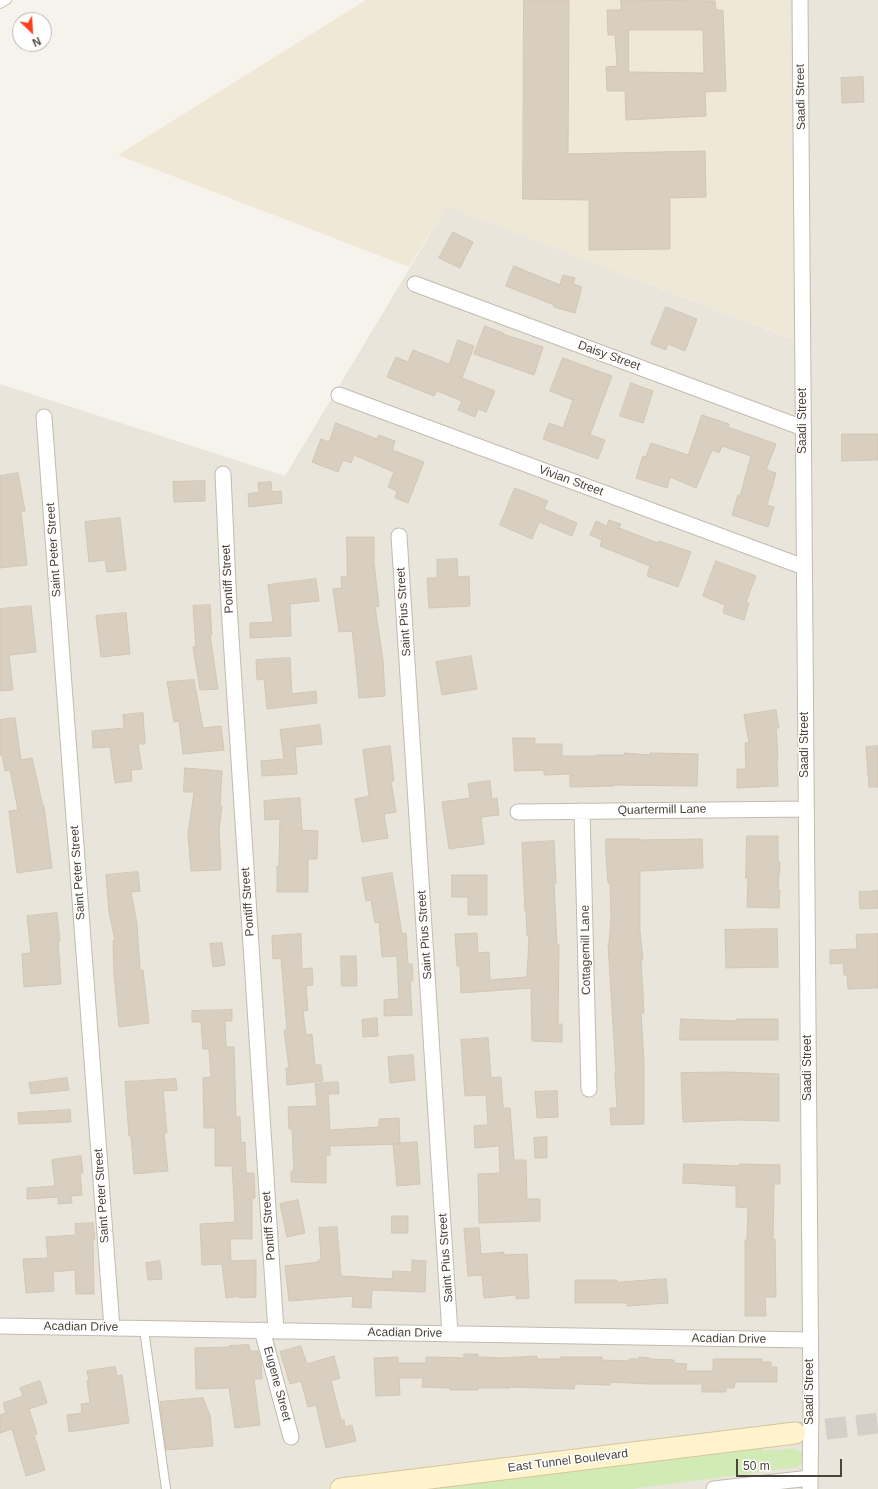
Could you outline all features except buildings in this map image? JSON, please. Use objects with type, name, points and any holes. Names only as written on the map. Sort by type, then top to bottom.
[{"type":"main road","name":"East Tunnel Boulevard","points":[[341,1489],[795,1433]]},
{"type":"street","name":"Saadi Street","points":[[800,0],[810,1484]]},
{"type":"street","name":"Daisy Street","points":[[415,284],[803,428]]},
{"type":"street","name":"Vivian Street","points":[[339,395],[804,567]]},
{"type":"street","name":"Saint Peter Street","points":[[44,417],[112,1328]]},
{"type":"street","name":"Pontiff Street","points":[[223,474],[269,1331]]},
{"type":"street","name":"Saint Pius Street","points":[[399,536],[450,1334]]},
{"type":"street","name":"Quartermill Lane","points":[[518,812],[806,809]]},
{"type":"street","name":"Cottagemill Lane","points":[[582,811],[589,1089]]},
{"type":"street","name":"Acadian Drive","points":[[0,1326],[810,1340]]},
{"type":"street","name":"Eugene Street","points":[[269,1331],[291,1437]]},
{"type":"street","points":[[724,1488],[810,1484]]},
{"type":"lane","points":[[0,4],[7,0]]},
{"type":"lane","points":[[144,1328],[166,1489]]},
{"type":"shaded area","points":[[366,0],[789,0],[795,340],[447,206],[409,267],[118,155]]},
{"type":"shaded area","points":[[789,0],[878,0],[878,1489],[0,1489],[0,384],[285,476],[447,206],[794,340]]},
{"type":"green space","points":[[762,1448],[762,1451],[796,1448],[796,1451],[805,1451],[804,1460],[798,1467],[632,1489],[428,1489]]},
{"type":"tunnel","points":[[795,1433],[878,1423]]}]
